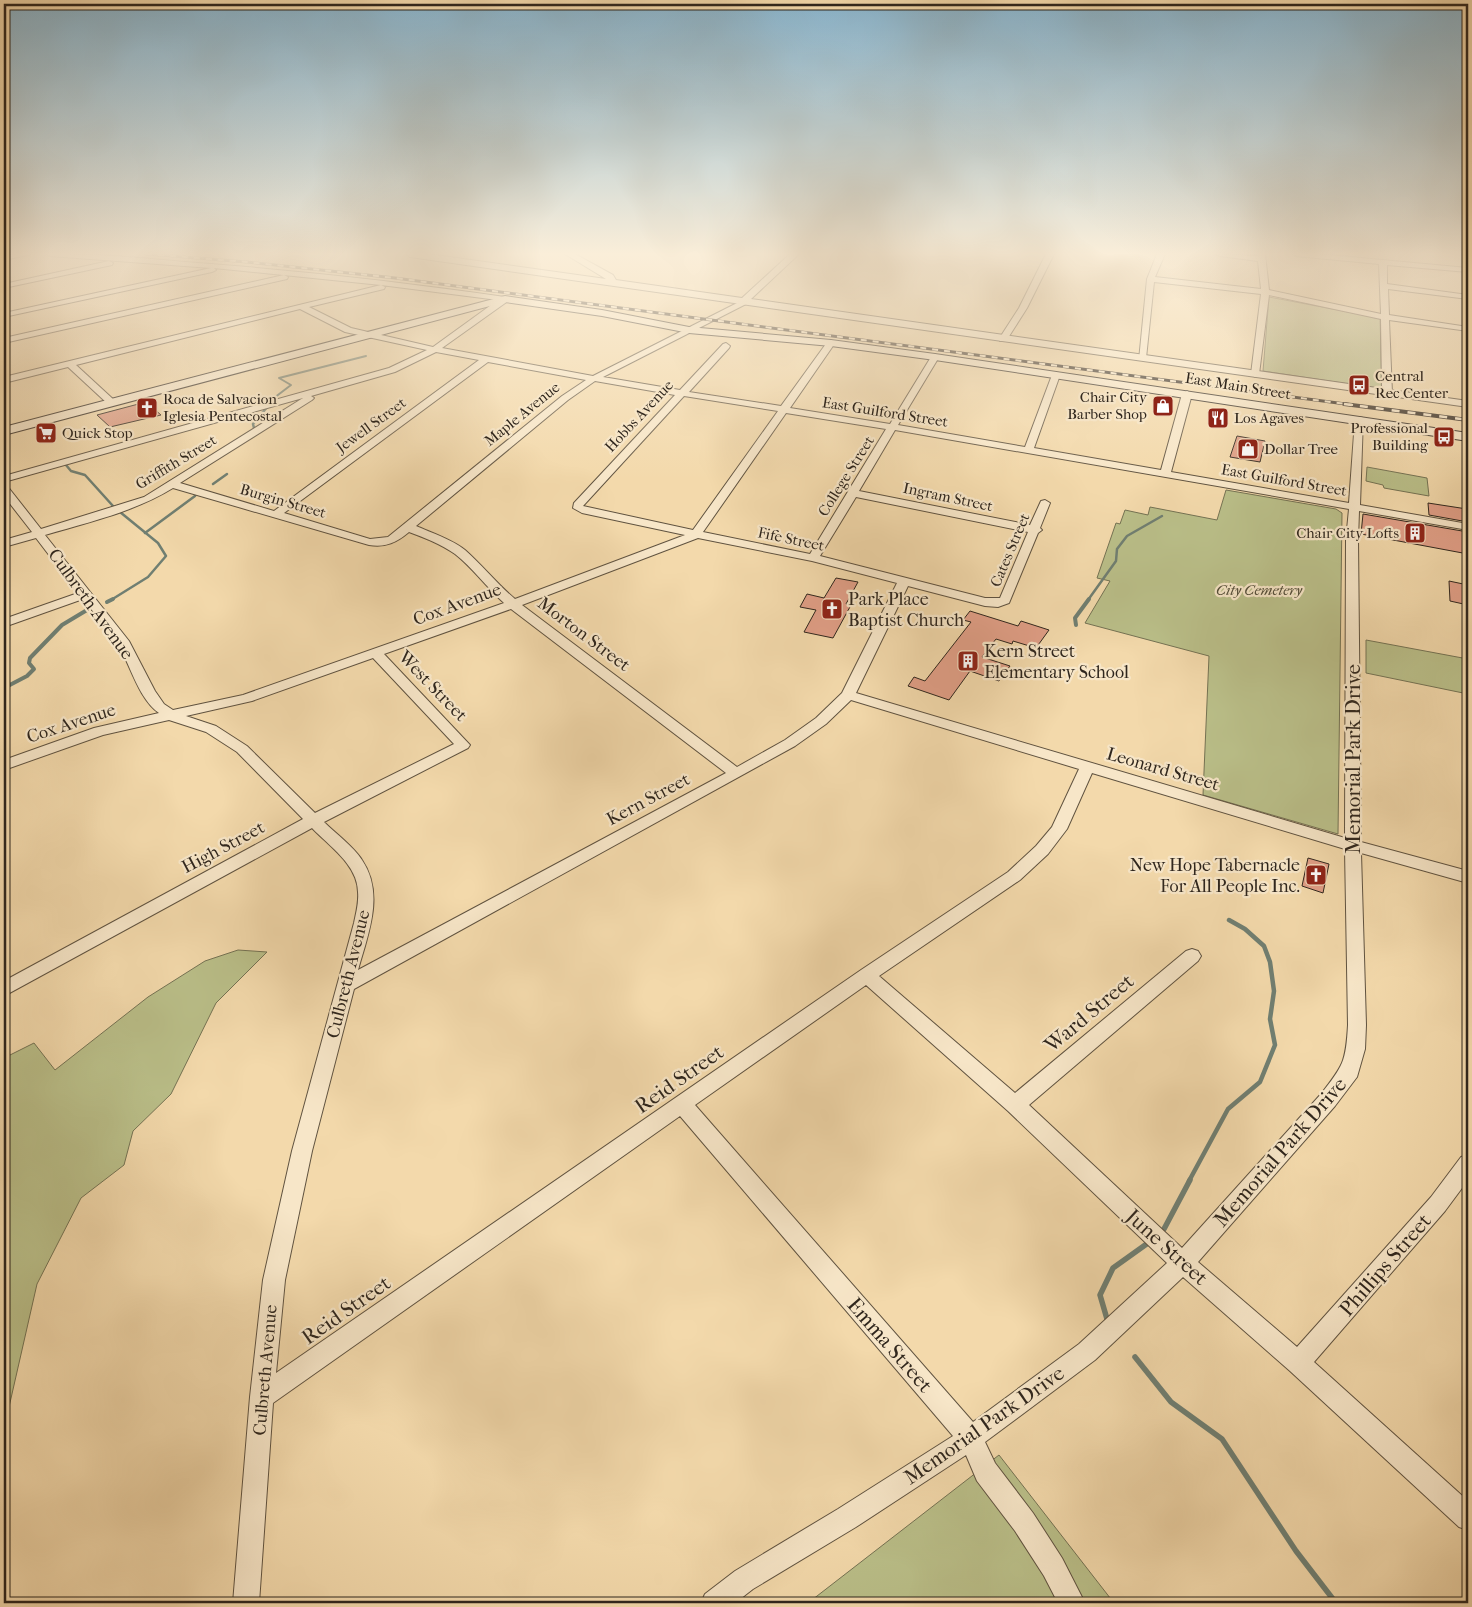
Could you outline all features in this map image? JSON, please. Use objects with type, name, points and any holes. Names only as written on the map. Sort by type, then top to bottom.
[{"type":"main road","points":[[4,431],[390,329]]},
{"type":"main road","name":"East Main Street","points":[[684,329],[831,343],[935,356],[1468,437]]},
{"type":"street","points":[[4,341],[56,329]]},
{"type":"street","points":[[4,380],[212,329]]},
{"type":"street","name":"East Guilford Street","points":[[348,329],[366,335],[485,360],[1468,527]]},
{"type":"street","points":[[4,479],[399,368],[433,350],[463,329]]},
{"type":"street","name":"East Main Street","points":[[933,329],[1468,404]]},
{"type":"street","points":[[1003,339],[1009,329]]},
{"type":"street","points":[[1142,358],[1145,329]]},
{"type":"street","points":[[1255,374],[1260,329]]},
{"type":"street","points":[[1385,329],[1387,393]]},
{"type":"street","name":"Maple Avenue","points":[[387,542],[408,527],[565,398],[593,379],[689,330]]},
{"type":"street","points":[[695,535],[831,343]]},
{"type":"street","name":"Hobbs Avenue","points":[[578,508],[578,505],[726,346]]},
{"type":"street","name":"College Street","points":[[812,558],[854,493],[935,356]]},
{"type":"street","name":"Jewell Street","points":[[276,514],[485,360]]},
{"type":"street","points":[[70,364],[110,402]]},
{"type":"street","points":[[1028,451],[1056,374]]},
{"type":"street","name":"Griffith Street","points":[[4,544],[148,499],[324,389]]},
{"type":"street","points":[[1165,475],[1187,394]]},
{"type":"street","name":"Memorial Park Drive","points":[[714,1603],[744,1580],[847,1518],[971,1438],[1087,1352],[1183,1263],[1328,1100],[1350,1071],[1356,1049],[1357,1025],[1353,846],[1352,540],[1360,420]]},
{"type":"street","name":"Burgin Street","points":[[172,484],[369,542],[387,542]]},
{"type":"street","name":"Culbreth Avenue","points":[[4,489],[124,644],[148,691],[159,707],[172,716],[211,729],[242,749],[312,821],[356,862],[365,879],[367,894],[346,985],[302,1151],[274,1280],[262,1398],[246,1603]]},
{"type":"street","name":"Ingram Street","points":[[854,493],[1036,530]]},
{"type":"street","name":"Cates Street","points":[[998,603],[1005,600],[1046,503]]},
{"type":"street","name":"Fife Street","points":[[578,508],[695,535],[812,558],[985,602],[998,603]]},
{"type":"street","name":"Morton Street","points":[[408,527],[451,546],[461,553],[492,586],[513,604],[736,774]]},
{"type":"street","name":"Cox Avenue","points":[[4,764],[99,731],[247,698],[513,604],[695,535]]},
{"type":"street","name":"Kern Street","points":[[346,985],[736,774],[790,743],[814,726],[848,694],[904,581]]},
{"type":"street","points":[[4,622],[86,594]]},
{"type":"street","name":"West Street","points":[[376,653],[463,745]]},
{"type":"street","name":"Leonard Street","points":[[848,694],[1088,768],[1353,846],[1468,877]]},
{"type":"street","name":"High Street","points":[[4,989],[312,821],[463,745]]},
{"type":"street","name":"Reid Street","points":[[262,1398],[867,975],[1014,876],[1042,850],[1059,830],[1088,768]]},
{"type":"street","name":"Ward Street","points":[[1015,1105],[1192,956]]},
{"type":"street","name":"June Street","points":[[867,975],[1015,1105],[1183,1263],[1298,1363],[1468,1518]]},
{"type":"street","name":"Emma Street","points":[[683,1105],[971,1438],[986,1472],[1024,1522],[1053,1567],[1072,1603]]},
{"type":"street","name":"Phillips Street","points":[[1298,1363],[1438,1204],[1468,1164]]},
{"type":"green space","points":[[1266,329],[1380,329],[1382,389],[1263,371]]},
{"type":"green space","points":[[1367,467],[1427,478],[1429,496],[1384,488],[1383,485],[1366,481]]},
{"type":"green space","name":"City Cemetery","points":[[1226,490],[1336,509],[1342,513],[1338,834],[1203,795],[1209,656],[1085,623],[1110,581],[1097,578],[1116,523],[1120,524],[1125,510],[1148,515],[1150,507],[1217,520]]},
{"type":"green space","points":[[1366,640],[1468,659],[1468,694],[1366,673]]},
{"type":"green space","points":[[238,950],[267,952],[216,1003],[171,1094],[133,1131],[124,1165],[81,1198],[37,1284],[4,1429],[4,1058],[34,1043],[55,1070],[148,997],[205,961]]},
{"type":"green space","points":[[999,1455],[1114,1603],[808,1603]]},
{"type":"building","points":[[146,402],[161,415],[110,427],[97,415]]},
{"type":"building","name":"Dollar Tree","points":[[1237,436],[1265,441],[1260,462],[1230,457]]},
{"type":"building","points":[[1428,503],[1467,509],[1468,522],[1429,515]]},
{"type":"building","name":"Chair City Lofts","points":[[1363,514],[1468,532],[1468,554],[1361,534]]},
{"type":"building","name":"Park Place Baptist Church","points":[[836,578],[858,582],[846,604],[851,605],[833,638],[804,632],[816,610],[800,607],[807,594],[824,598]]},
{"type":"building","points":[[1449,581],[1468,585],[1468,605],[1450,601]]},
{"type":"building","name":"Kern Street Elementary School","points":[[970,611],[1018,626],[1021,621],[1049,630],[1036,648],[1013,641],[1012,644],[996,639],[982,657],[1010,666],[999,681],[970,671],[949,700],[908,686],[914,677],[925,681],[971,622],[963,620]]},
{"type":"building","name":"New Hope Tabernacle For All People Inc.","points":[[1308,858],[1329,864],[1323,893],[1302,886]]},
{"type":"waterway","points":[[270,401],[291,385],[279,378],[366,356]]},
{"type":"waterway","points":[[254,428],[253,424],[268,406]]},
{"type":"waterway","points":[[66,465],[71,471],[85,475],[113,506]]},
{"type":"waterway","points":[[213,484],[227,474]]},
{"type":"waterway","points":[[145,533],[195,496]]},
{"type":"waterway","points":[[120,512],[145,533]]},
{"type":"waterway","points":[[1088,600],[1116,561],[1117,549],[1127,536],[1162,516]]},
{"type":"waterway","points":[[111,600],[148,577],[166,556],[158,543],[145,533]]},
{"type":"waterway","points":[[1076,625],[1075,618],[1089,599]]},
{"type":"waterway","points":[[107,602],[111,600]]},
{"type":"waterway","points":[[4,688],[27,676],[34,669],[29,663],[30,658],[62,625],[87,610]]},
{"type":"waterway","points":[[1189,1181],[1228,1109],[1260,1082],[1275,1045],[1270,1019],[1274,991],[1270,962],[1264,946],[1245,929],[1229,920]]},
{"type":"waterway","points":[[1164,1229],[1190,1180]]},
{"type":"waterway","points":[[1107,1319],[1100,1295],[1113,1268],[1148,1243]]},
{"type":"waterway","points":[[1135,1357],[1171,1402],[1222,1439],[1296,1551],[1336,1603]]},
{"type":"railway","points":[[780,329],[1353,405]]},
{"type":"railway","points":[[1344,404],[1468,420]]},
{"type":"place","name":"Central Rec Center","points":[[1359,385]]},
{"type":"place","name":"Chair City Barber Shop","points":[[1163,406]]},
{"type":"place","name":"Roca de Salvacion Iglesia Pentecostal","points":[[147,408]]},
{"type":"place","name":"Los Agaves","points":[[1218,418]]},
{"type":"place","name":"Quick Stop","points":[[46,433]]},
{"type":"place","name":"Professional Building","points":[[1444,437]]},
{"type":"place","name":"Dollar Tree","points":[[1248,449]]},
{"type":"place","name":"Chair City Lofts","points":[[1415,533]]},
{"type":"place","name":"Park Place Baptist Church","points":[[832,609]]},
{"type":"place","name":"Kern Street Elementary School","points":[[968,661]]},
{"type":"place","name":"New Hope Tabernacle For All People Inc.","points":[[1316,875]]}]
